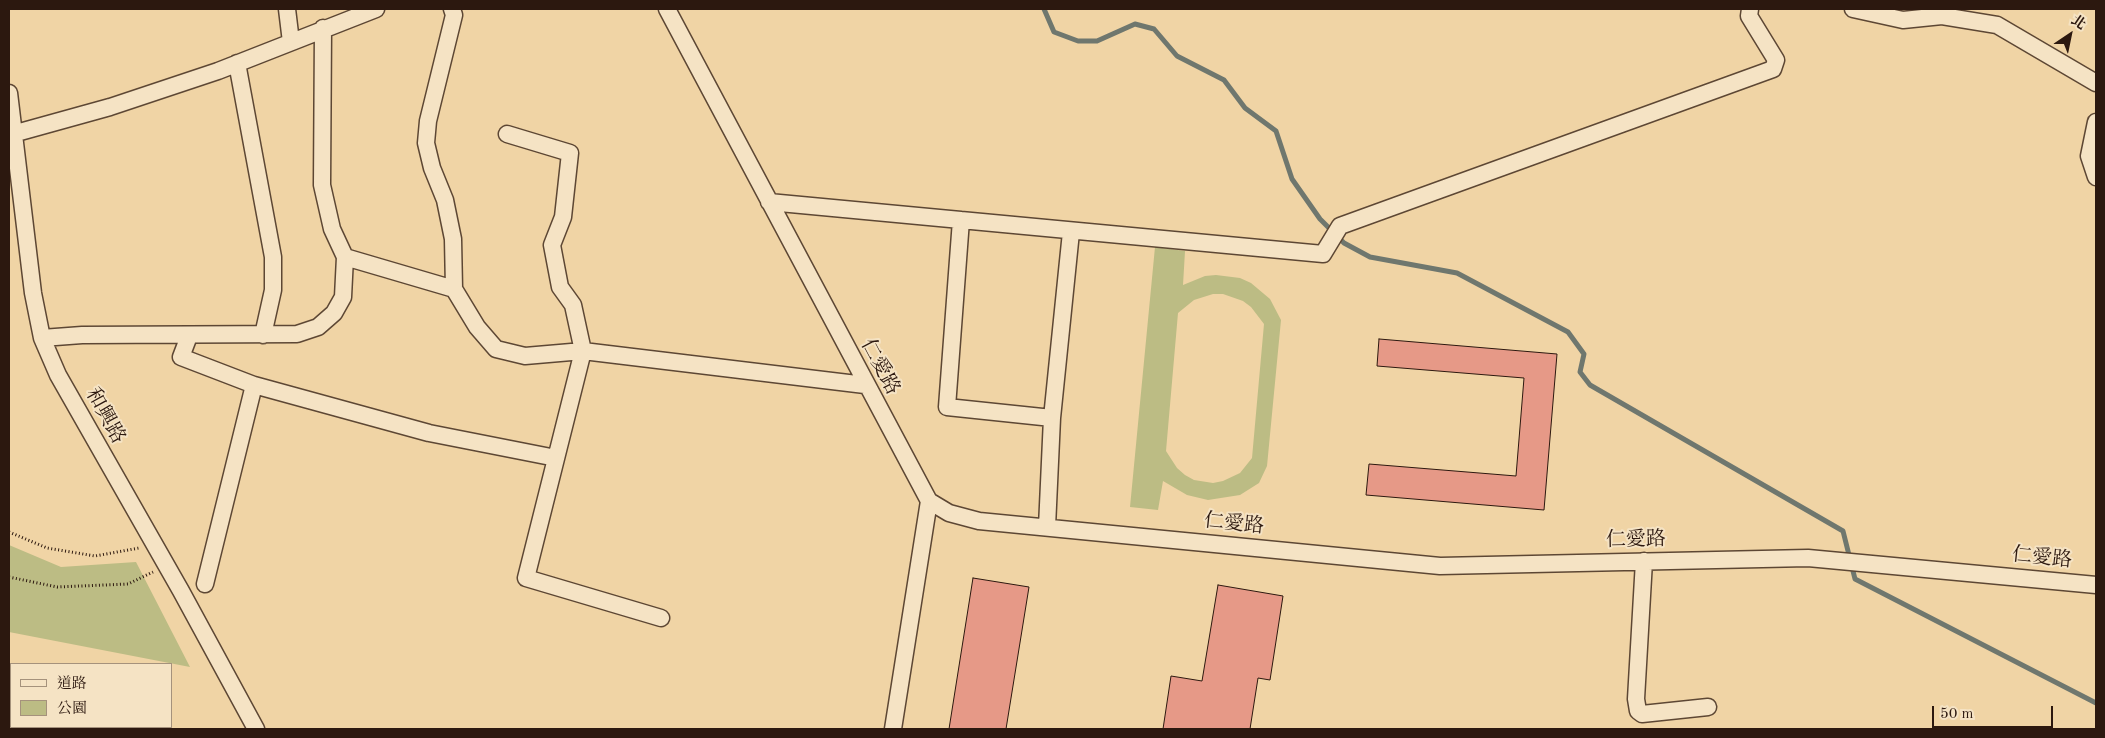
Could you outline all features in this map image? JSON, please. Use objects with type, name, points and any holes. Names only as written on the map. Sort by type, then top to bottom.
[{"type":"street","points":[[287,9],[291,42]]},
{"type":"street","points":[[11,134],[110,106],[237,63],[376,9]]},
{"type":"street","points":[[452,9],[454,15],[428,121],[426,143],[432,168],[445,200],[453,239],[454,289],[477,327],[496,349],[526,356],[583,351],[865,385]]},
{"type":"street","name":"仁愛路","points":[[667,9],[865,385],[929,500],[949,512],[979,521],[1440,566],[1808,558],[2096,585]]},
{"type":"street","points":[[769,202],[1071,232],[1322,254],[1340,226],[1773,69],[1776,60],[1750,16],[1750,9]]},
{"type":"street","points":[[1853,9],[1903,20],[1942,16],[1997,25],[2096,83]]},
{"type":"street","points":[[42,338],[82,335],[297,334],[318,327],[334,313],[344,297],[345,257],[332,229],[322,185],[324,28]]},
{"type":"street","points":[[237,63],[273,257],[274,290],[263,335]]},
{"type":"street","name":"和興路","points":[[9,93],[11,134],[33,293],[42,338],[58,375],[165,567],[181,591],[256,729]]},
{"type":"street","points":[[2096,122],[2089,156],[2096,177]]},
{"type":"street","points":[[507,134],[570,153],[563,217],[552,245],[560,287],[573,305],[583,351],[526,578],[661,618]]},
{"type":"street","points":[[962,220],[947,407],[1052,418]]},
{"type":"street","points":[[1047,527],[1052,418],[1071,232]]},
{"type":"street","points":[[345,257],[454,289]]},
{"type":"street","points":[[189,336],[181,357],[254,385],[429,432],[556,458]]},
{"type":"street","points":[[205,584],[254,385]]},
{"type":"street","points":[[893,729],[929,500]]},
{"type":"street","points":[[1644,561],[1636,699],[1638,711],[1642,714],[1708,707]]},
{"type":"path","points":[[9,532],[47,548],[96,556],[131,551],[153,543]]},
{"type":"path","points":[[9,577],[57,587],[128,584],[165,567]]},
{"type":"green space","points":[[1155,247],[1185,251],[1183,285],[1205,276],[1216,275],[1240,278],[1251,283],[1270,299],[1281,320],[1267,466],[1259,483],[1240,495],[1208,500],[1187,495],[1163,481],[1158,510],[1130,507]],"holes":[[[1213,294],[1223,294],[1243,301],[1251,307],[1264,324],[1252,458],[1240,473],[1223,481],[1213,483],[1194,480],[1185,475],[1177,468],[1166,451],[1178,313],[1194,300]]]},
{"type":"green space","points":[[9,545],[61,567],[136,562],[190,667],[172,663],[9,632]]},
{"type":"building","points":[[1379,339],[1557,354],[1544,510],[1366,495],[1369,464],[1516,476],[1524,378],[1377,366]]},
{"type":"building","points":[[973,578],[1029,587],[1006,729],[949,729]]},
{"type":"building","points":[[1218,585],[1283,596],[1270,680],[1258,678],[1250,729],[1163,729],[1171,676],[1202,681]]},
{"type":"waterway","points":[[1044,9],[1054,32],[1078,41],[1097,41],[1135,24],[1154,29],[1177,56],[1224,80],[1245,108],[1276,131],[1292,179],[1320,219],[1344,243],[1370,257],[1457,273],[1568,332],[1584,354],[1580,372],[1590,385],[1843,531],[1855,579],[2096,703]]}]
